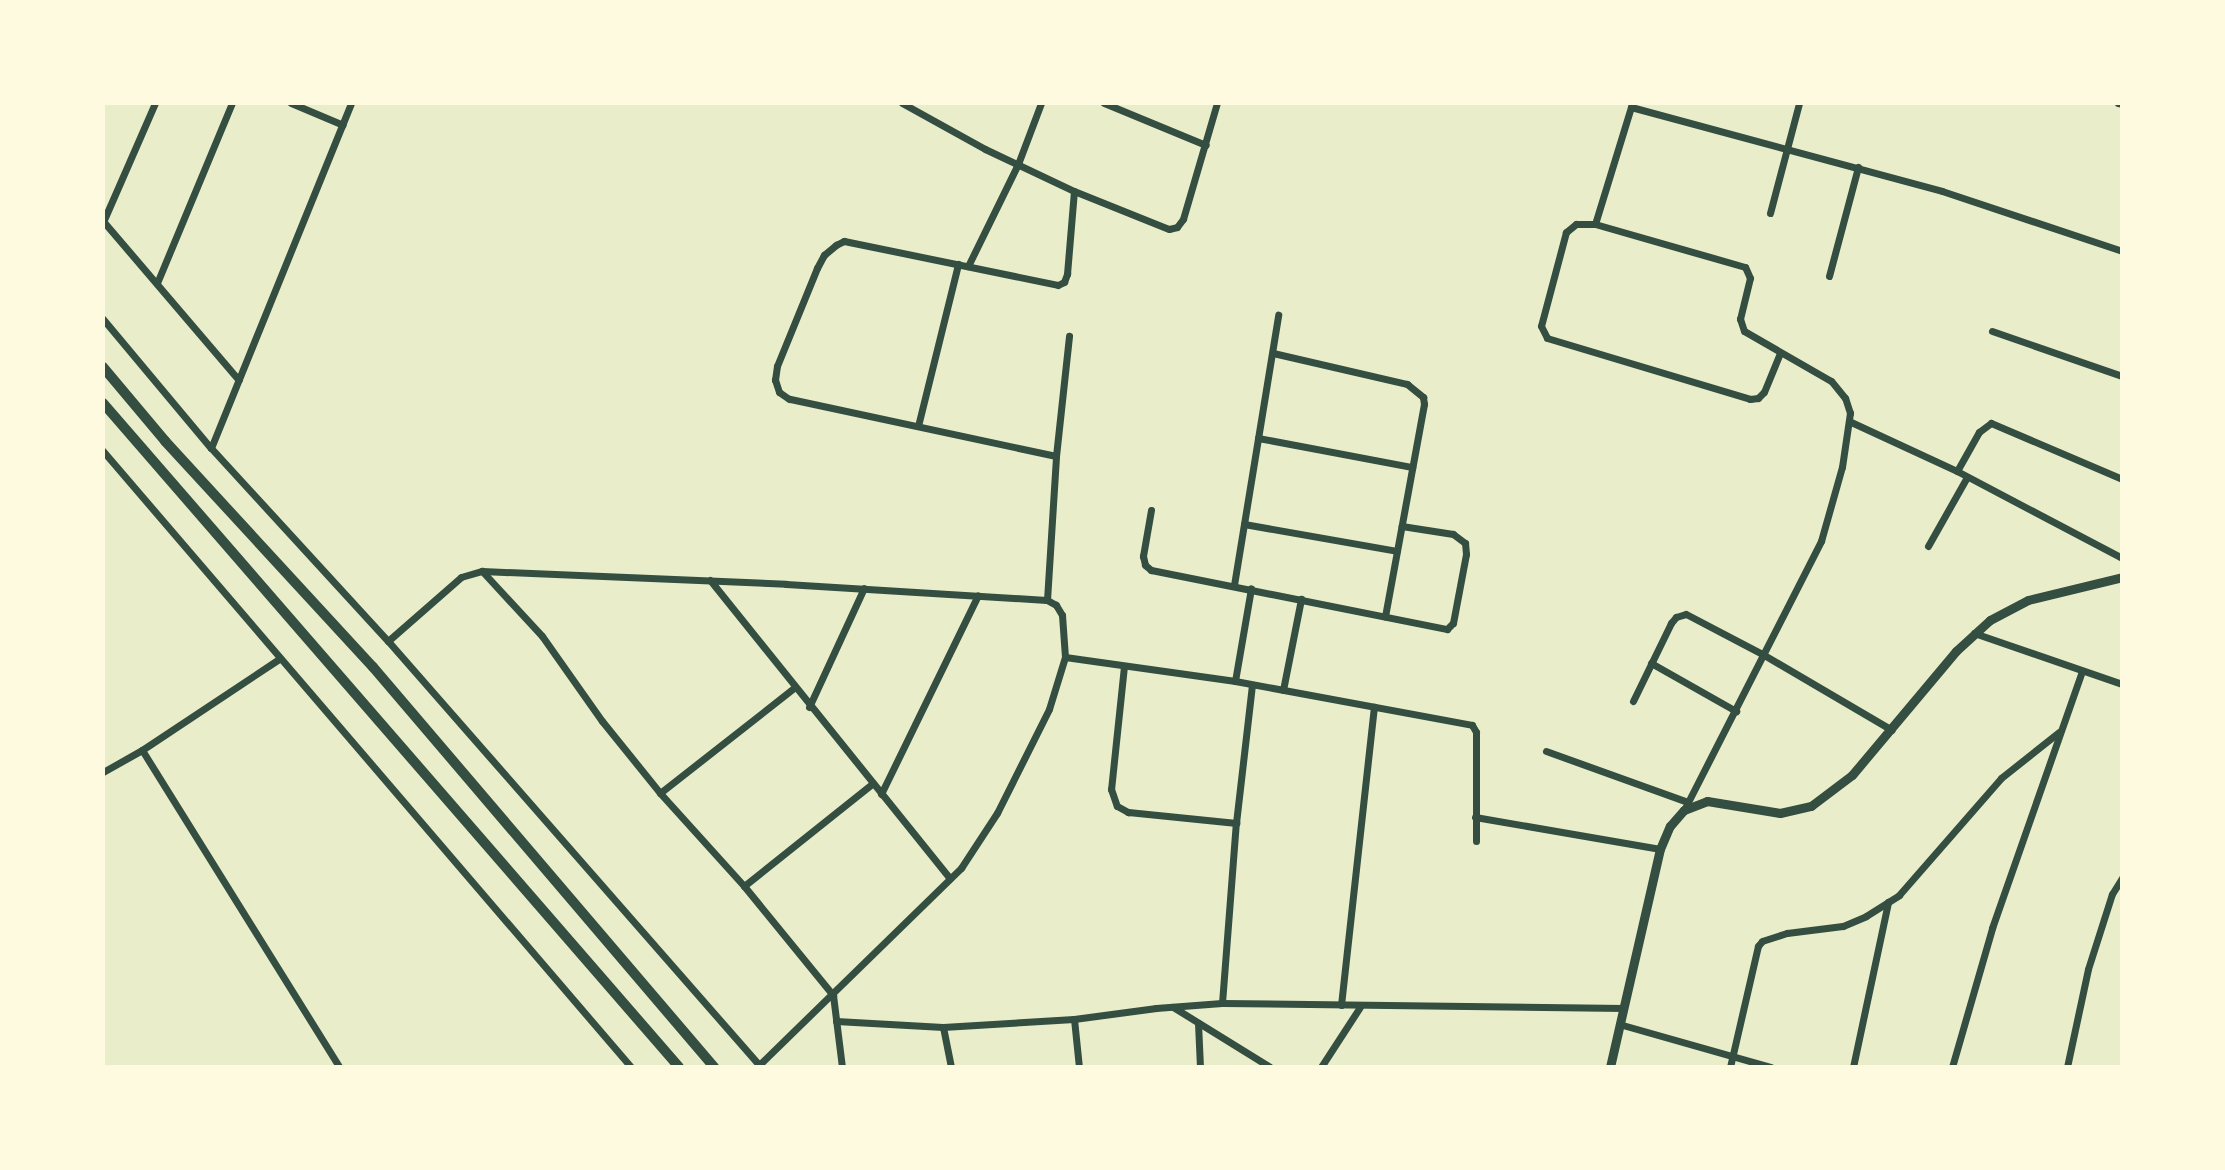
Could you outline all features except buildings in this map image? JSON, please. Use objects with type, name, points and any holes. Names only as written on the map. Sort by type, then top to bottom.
[{"type":"highway","points":[[103,367],[165,442],[373,667],[714,1067]]},
{"type":"highway","points":[[103,403],[679,1067]]},
{"type":"street","points":[[155,103],[103,221],[239,380]]},
{"type":"street","points":[[158,283],[232,103]]},
{"type":"street","points":[[291,103],[343,125]]},
{"type":"street","points":[[211,448],[351,103]]},
{"type":"street","points":[[902,103],[958,136],[1074,191],[1160,228],[1173,229],[1183,219],[1217,103]]},
{"type":"street","points":[[968,266],[1018,164],[1041,103]]},
{"type":"street","points":[[1104,103],[1206,145]]},
{"type":"street","points":[[1770,213],[1800,103]]},
{"type":"street","points":[[1595,224],[1632,105],[1942,191],[2122,251]]},
{"type":"street","points":[[1829,276],[1858,167]]},
{"type":"street","points":[[1056,456],[789,399],[776,386],[777,366],[821,260],[836,245],[844,241],[1058,285],[1064,282],[1074,191]]},
{"type":"street","points":[[1610,1067],[1660,849],[1670,826],[1686,806],[1821,541],[1851,422],[1845,398],[1831,381],[1780,353],[1753,339],[1741,326],[1750,278],[1745,267],[1595,224],[1573,225],[1564,235],[1541,327],[1547,338],[1750,398],[1758,398],[1764,392],[1780,353]]},
{"type":"street","points":[[918,426],[958,264]]},
{"type":"street","points":[[1234,585],[1278,315]]},
{"type":"street","points":[[103,319],[211,448],[388,640],[760,1066],[950,878],[987,831],[1026,757],[1055,693],[1065,657],[1062,614],[1056,605],[1047,600],[710,580],[482,571],[461,577],[388,640]]},
{"type":"street","points":[[1992,331],[2122,376]]},
{"type":"street","points":[[1047,600],[1056,456],[1069,336]]},
{"type":"street","points":[[1273,353],[1407,384],[1419,392],[1424,404],[1385,616]]},
{"type":"street","points":[[1851,422],[1957,471],[2122,558]]},
{"type":"street","points":[[1957,471],[1979,432],[1991,423],[2122,479]]},
{"type":"street","points":[[1258,438],[1412,467]]},
{"type":"street","points":[[103,451],[631,1067]]},
{"type":"street","points":[[1928,546],[1967,477]]},
{"type":"street","points":[[1151,510],[1143,550],[1147,568],[1443,630],[1453,623],[1466,554],[1465,543],[1453,534],[1402,526]]},
{"type":"street","points":[[1244,524],[1397,551]]},
{"type":"street","points":[[482,571],[542,636],[602,721],[660,793],[744,886],[833,995],[842,1067]]},
{"type":"street","points":[[1546,751],[1686,806],[1717,801],[1780,813],[1802,810],[1836,790],[1892,730],[1974,633],[2004,611],[2028,600],[2122,577]]},
{"type":"street","points":[[710,580],[809,707],[950,878]]},
{"type":"street","points":[[809,707],[864,588]]},
{"type":"street","points":[[1235,681],[1251,588]]},
{"type":"street","points":[[881,794],[978,595]]},
{"type":"street","points":[[1283,690],[1301,599]]},
{"type":"street","points":[[1633,701],[1671,623],[1683,614],[1764,655],[1892,730]]},
{"type":"street","points":[[1974,633],[2122,684]]},
{"type":"street","points":[[1065,657],[1235,681],[1467,723],[1475,728],[1476,841]]},
{"type":"street","points":[[103,772],[142,750],[279,659]]},
{"type":"street","points":[[1651,663],[1736,710]]},
{"type":"street","points":[[1124,666],[1111,789],[1117,806],[1128,812],[1236,823]]},
{"type":"street","points":[[1952,1067],[1987,946],[2082,671]]},
{"type":"street","points":[[1222,1003],[1236,823],[1252,685]]},
{"type":"street","points":[[660,793],[794,688]]},
{"type":"street","points":[[1341,1005],[1374,706]]},
{"type":"street","points":[[1730,1067],[1758,946],[1762,941],[1787,933],[1843,926],[1888,902],[1912,883],[2008,772],[2059,732]]},
{"type":"street","points":[[142,750],[339,1067]]},
{"type":"street","points":[[744,886],[872,784]]},
{"type":"street","points":[[1475,817],[1660,849]]},
{"type":"street","points":[[2067,1067],[2088,969],[2112,894],[2122,878]]},
{"type":"street","points":[[1853,1067],[1888,902]]},
{"type":"street","points":[[836,1021],[943,1027],[1074,1020],[1222,1003],[1360,1007],[1624,1008]]},
{"type":"street","points":[[1173,1007],[1270,1067]]},
{"type":"street","points":[[1321,1067],[1360,1007]]},
{"type":"street","points":[[1074,1020],[1079,1067]]},
{"type":"street","points":[[1198,1023],[1200,1067]]},
{"type":"street","points":[[1619,1024],[1771,1067]]},
{"type":"street","points":[[943,1027],[951,1067]]}]
